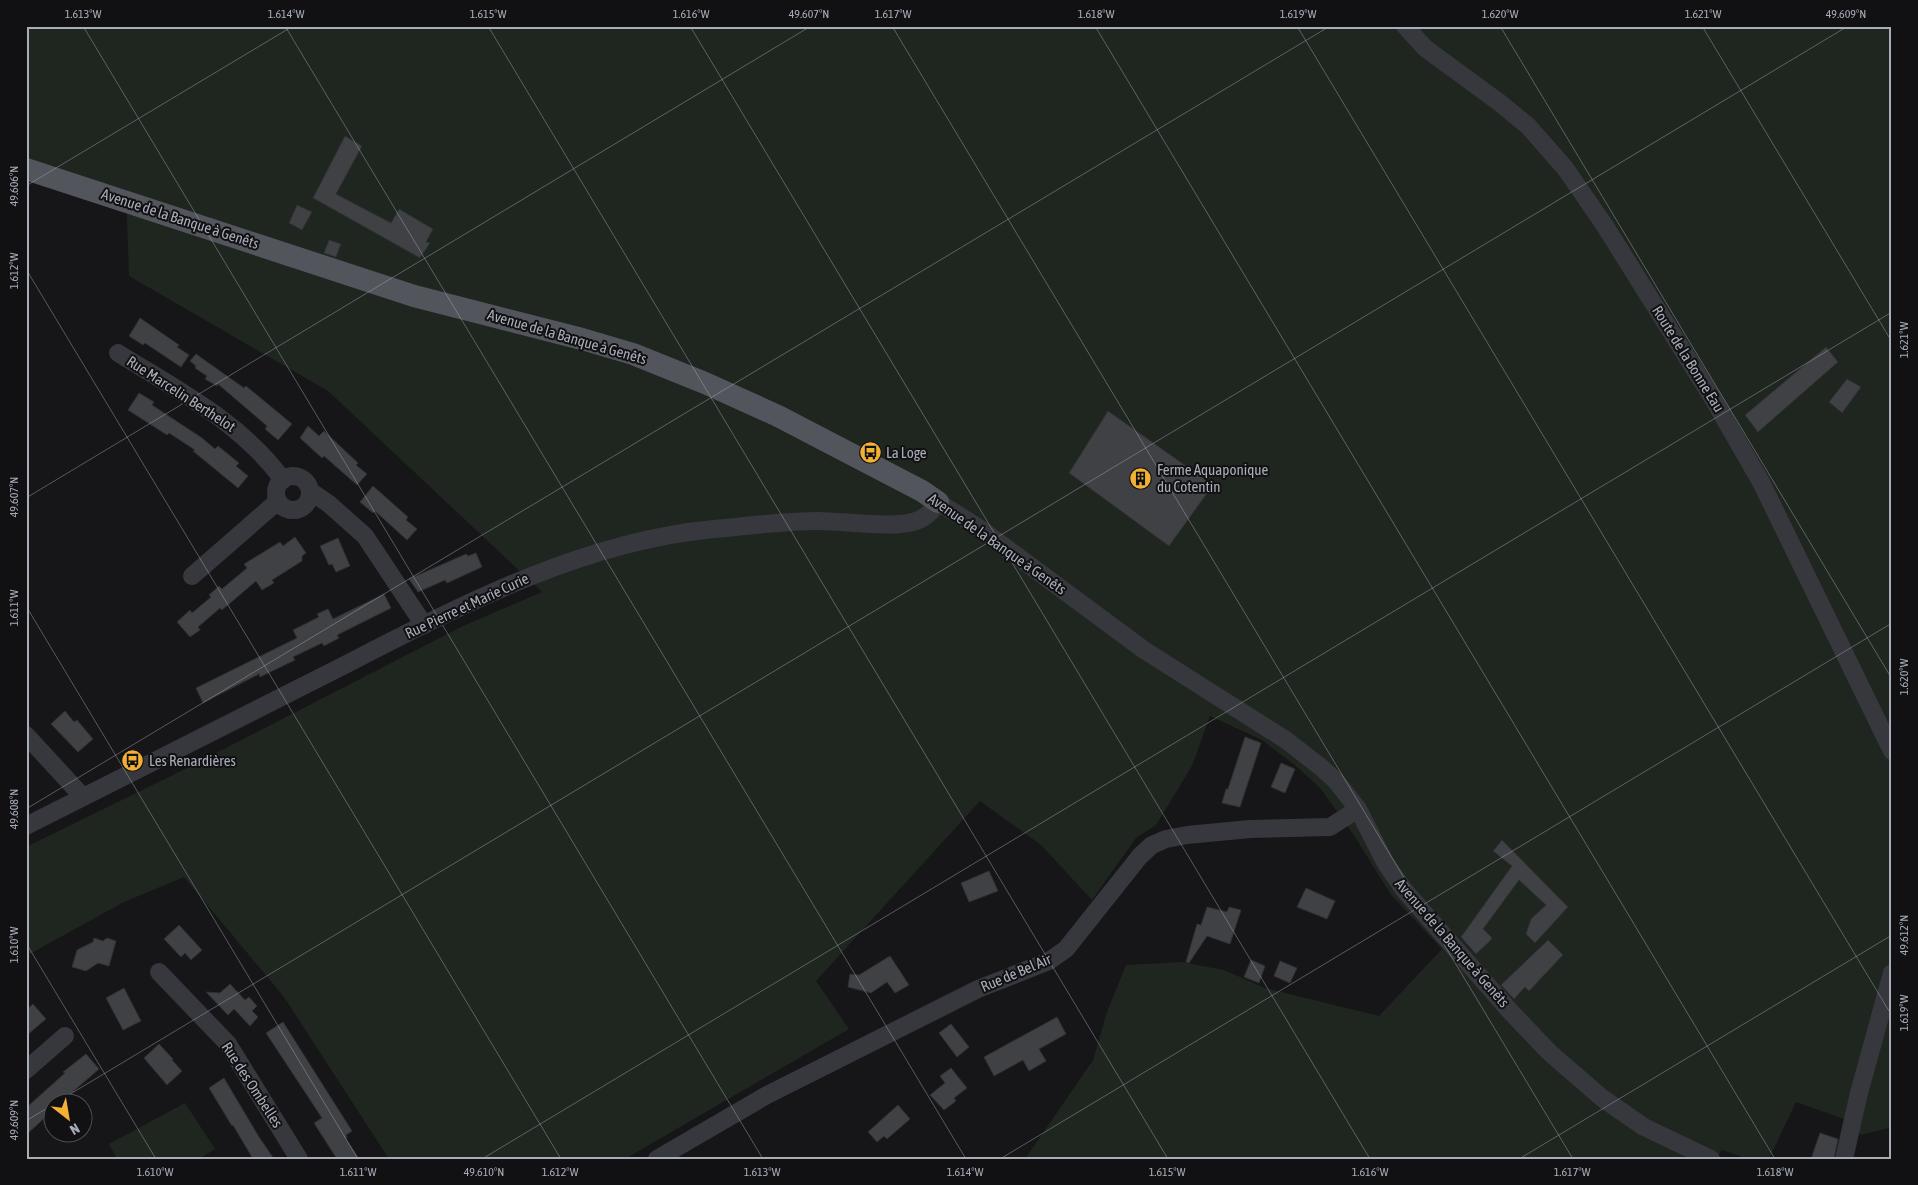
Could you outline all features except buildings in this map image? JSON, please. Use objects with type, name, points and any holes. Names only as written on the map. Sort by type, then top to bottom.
[{"type":"main road","name":"Avenue de la Banque à Genêts","points":[[26,168],[414,296],[633,354],[705,383],[778,416],[922,491],[938,502]]},
{"type":"street","name":"Route de la Bonne Eau","points":[[1405,26],[1430,52],[1528,126],[1565,168],[1605,226],[1715,402],[1761,482],[1892,751]]},
{"type":"street","name":"Rue Marcelin Berthelot","points":[[118,353],[234,427],[272,465],[283,480]]},
{"type":"street","points":[[288,477],[300,478],[309,485],[310,491],[308,502],[305,506],[295,510],[285,508],[278,501],[276,490],[283,480],[288,477]]},
{"type":"street","points":[[310,491],[329,504],[365,536],[424,624]]},
{"type":"street","points":[[192,576],[278,501]]},
{"type":"street","name":"Rue Pierre et Marie Curie","points":[[26,826],[424,624],[510,584],[565,564],[642,541],[710,530],[815,521],[900,524],[916,522],[930,514],[938,502]]},
{"type":"street","name":"Avenue de la Banque à Genêts","points":[[938,502],[982,530],[1144,650],[1301,751],[1336,781],[1358,809],[1385,862],[1404,890],[1524,1027],[1549,1052],[1602,1098],[1644,1127],[1711,1159]]},
{"type":"street","points":[[26,735],[83,797]]},
{"type":"street","name":"Rue de Bel Air","points":[[658,1159],[767,1095],[978,989],[1049,962],[1066,949],[1140,856],[1152,845],[1166,839],[1224,831],[1330,828],[1358,809]]},
{"type":"street","name":"Rue des Ombelles","points":[[159,972],[228,1044],[299,1159]]},
{"type":"street","points":[[1844,1159],[1892,973]]},
{"type":"street","points":[[26,1070],[65,1036]]},
{"type":"shaded area","points":[[26,26],[1892,26],[1892,1127],[1861,1135],[1844,1119],[1796,1102],[1769,1159],[1748,1159],[1722,1150],[1716,1159],[1025,1159],[1093,1060],[1107,1012],[1126,965],[1181,962],[1224,970],[1265,988],[1379,1016],[1442,949],[1391,895],[1355,837],[1321,789],[1297,767],[1262,740],[1210,716],[1192,766],[1156,825],[1136,838],[1092,900],[1041,845],[980,801],[816,981],[849,1029],[625,1159],[389,1159],[284,997],[184,877],[124,902],[26,956],[26,847],[181,771],[463,626],[542,592],[328,391],[129,276],[126,190],[26,160]]},
{"type":"shaded area","points":[[185,1103],[215,1149],[199,1159],[117,1159],[109,1144]]},
{"type":"place","name":"La Loge","points":[[870,453]]},
{"type":"place","name":"Ferme Aquaponique du Cotentin","points":[[1141,479]]},
{"type":"place","name":"Les Renardières","points":[[133,761]]}]
